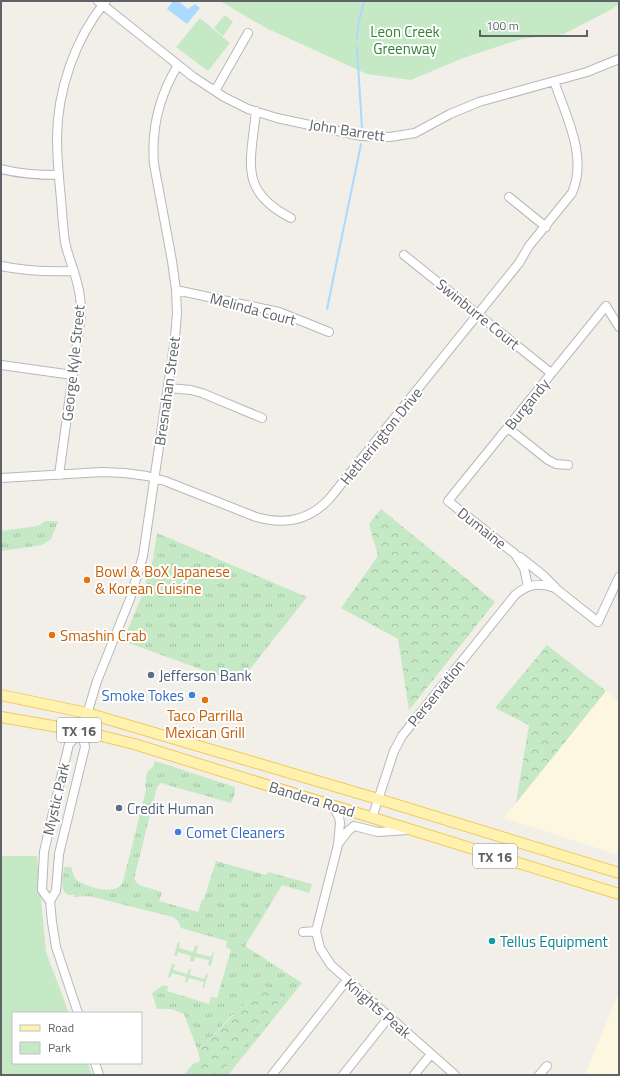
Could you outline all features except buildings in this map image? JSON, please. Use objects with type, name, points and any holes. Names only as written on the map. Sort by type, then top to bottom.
[{"type":"main road","name":"Bandera Road","points":[[1,695],[87,713],[378,798],[619,873]]},
{"type":"main road","name":"Bandera Road","points":[[1,717],[82,731],[148,748],[619,894]]},
{"type":"street","name":"John Barrett","points":[[102,2],[178,65],[215,91],[256,111],[276,118],[361,136],[397,137],[415,133],[450,114],[479,102],[587,72],[619,59]]},
{"type":"street","name":"George Kyle Street","points":[[59,475],[81,316],[80,297],[74,271],[67,252],[58,175],[57,138],[59,113],[70,66],[80,42],[102,2]]},
{"type":"street","points":[[215,91],[248,33]]},
{"type":"street","name":"Bresnahan Street","points":[[82,731],[97,681],[130,599],[143,556],[168,388],[175,338],[177,313],[176,290],[154,164],[153,149],[155,119],[159,104],[170,77],[178,65]]},
{"type":"street","name":"Hetherington Drive","points":[[1,478],[110,472],[125,473],[155,478],[269,521],[282,522],[296,520],[309,515],[320,508],[330,498],[519,263],[529,246],[572,193],[576,183],[579,166],[575,142],[554,82]]},
{"type":"street","points":[[256,111],[250,166],[255,186],[260,196],[267,203],[291,218]]},
{"type":"street","points":[[1,169],[36,175],[58,175]]},
{"type":"street","points":[[509,197],[546,226]]},
{"type":"street","name":"Swinburre Court","points":[[404,255],[552,373]]},
{"type":"street","points":[[1,266],[58,272],[74,271]]},
{"type":"street","name":"Melinda Court","points":[[176,290],[274,311],[329,332]]},
{"type":"street","name":"Burgandy","points":[[448,501],[606,306],[619,327]]},
{"type":"street","points":[[1,365],[73,375]]},
{"type":"street","points":[[168,388],[180,388],[202,393],[262,418]]},
{"type":"street","points":[[508,428],[548,460],[556,464],[568,465]]},
{"type":"street","name":"Dumaine","points":[[448,501],[544,576],[555,588],[598,622],[619,577]]},
{"type":"street","name":"Dumaine","points":[[515,554],[524,568],[528,586],[541,584],[555,588]]},
{"type":"street","name":"Perservation","points":[[372,818],[394,751],[404,732],[510,602],[521,590],[528,586]]},
{"type":"street","name":"Mystic Park","points":[[50,901],[56,892],[59,854],[85,747],[82,731]]},
{"type":"street","name":"Mystic Park","points":[[78,1012],[56,947],[50,901],[42,890],[44,852],[69,744],[82,731]]},
{"type":"street","name":"Knights Peak","points":[[332,805],[339,817],[340,823],[338,845],[316,931],[317,940],[323,956],[347,980],[454,1075]]},
{"type":"street","name":"Knights Peak","points":[[338,845],[348,831],[354,826],[378,832],[409,830]]},
{"type":"street","points":[[303,932],[316,931]]},
{"type":"street","points":[[272,1075],[347,980]]},
{"type":"street","points":[[343,1075],[389,1017]]},
{"type":"street","points":[[414,1075],[431,1054]]},
{"type":"street","points":[[95,1064],[99,1075]]},
{"type":"street","points":[[540,1075],[547,1066]]},
{"type":"shaded area","points":[[606,691],[619,702],[619,855],[504,818]]},
{"type":"shaded area","points":[[619,992],[619,1075],[585,1075]]},
{"type":"green space","name":"Leon Creek Greenway","points":[[220,1],[619,1],[619,4],[564,34],[521,39],[463,58],[411,80],[367,74],[266,28]]},
{"type":"green space","points":[[225,15],[233,22],[223,36],[214,28]]},
{"type":"green space","points":[[200,18],[230,43],[208,71],[176,47]]},
{"type":"green space","points":[[381,509],[495,602],[409,710],[398,639],[341,608],[378,556],[369,524]]},
{"type":"green space","points":[[45,521],[58,521],[51,539],[42,545],[1,551],[1,531],[38,526]]},
{"type":"green space","points":[[157,533],[307,597],[239,683],[123,641],[141,598],[153,559]]},
{"type":"green space","points":[[547,645],[606,691],[516,803],[529,725],[495,708]]},
{"type":"green space","points":[[155,761],[235,787],[235,793],[231,803],[161,783],[157,787],[134,879],[139,885],[162,892],[159,901],[198,912],[202,900],[204,899],[216,861],[266,875],[268,872],[312,884],[309,893],[282,885],[245,946],[302,983],[228,1075],[220,1075],[283,997],[232,1015],[198,1051],[184,1014],[171,1009],[157,1009],[152,993],[162,986],[168,986],[167,991],[209,1004],[211,997],[217,998],[231,950],[226,947],[227,941],[181,928],[178,921],[173,917],[89,896],[74,897],[74,895],[65,892],[62,885],[64,867],[71,867],[76,879],[79,882],[89,886],[108,890],[122,884],[146,790],[145,785],[147,772],[153,767]]},
{"type":"green space","points":[[1,856],[37,856],[46,952],[69,1012],[12,1012],[12,1064],[88,1064],[92,1075],[1,1075]]},
{"type":"green space","points":[[178,942],[180,943],[179,948],[193,952],[195,946],[198,946],[196,953],[211,957],[214,952],[211,966],[208,965],[209,960],[195,957],[194,962],[190,961],[191,956],[178,952],[177,956],[174,956]]},
{"type":"green space","points":[[172,964],[175,964],[173,970],[187,974],[189,969],[191,969],[190,975],[204,979],[206,974],[208,974],[204,988],[202,988],[204,982],[189,978],[187,983],[185,982],[186,977],[172,973],[170,978],[168,977]]},
{"type":"green space","points":[[262,986],[283,997],[220,1075],[184,1075],[193,1064],[200,1061],[198,1051]]},
{"type":"water","points":[[173,1],[178,1],[188,9],[195,4],[200,8],[187,24],[167,9]]},
{"type":"waterway","points":[[357,39],[358,25],[364,1]]},
{"type":"waterway","points":[[357,47],[362,129]]},
{"type":"waterway","points":[[327,309],[361,144]]},
{"type":"place","name":"Bowl & BoX Japanese & Korean Cuisine","points":[[87,580]]},
{"type":"place","name":"Smashin Crab","points":[[52,635]]},
{"type":"place","name":"Jefferson Bank","points":[[151,675]]},
{"type":"place","name":"Smoke Tokes","points":[[192,695]]},
{"type":"place","name":"Taco Parrilla Mexican Grill","points":[[205,700]]},
{"type":"place","name":"Credit Human","points":[[119,808]]},
{"type":"place","name":"Comet Cleaners","points":[[178,832]]},
{"type":"place","name":"Tellus Equipment","points":[[492,941]]}]
